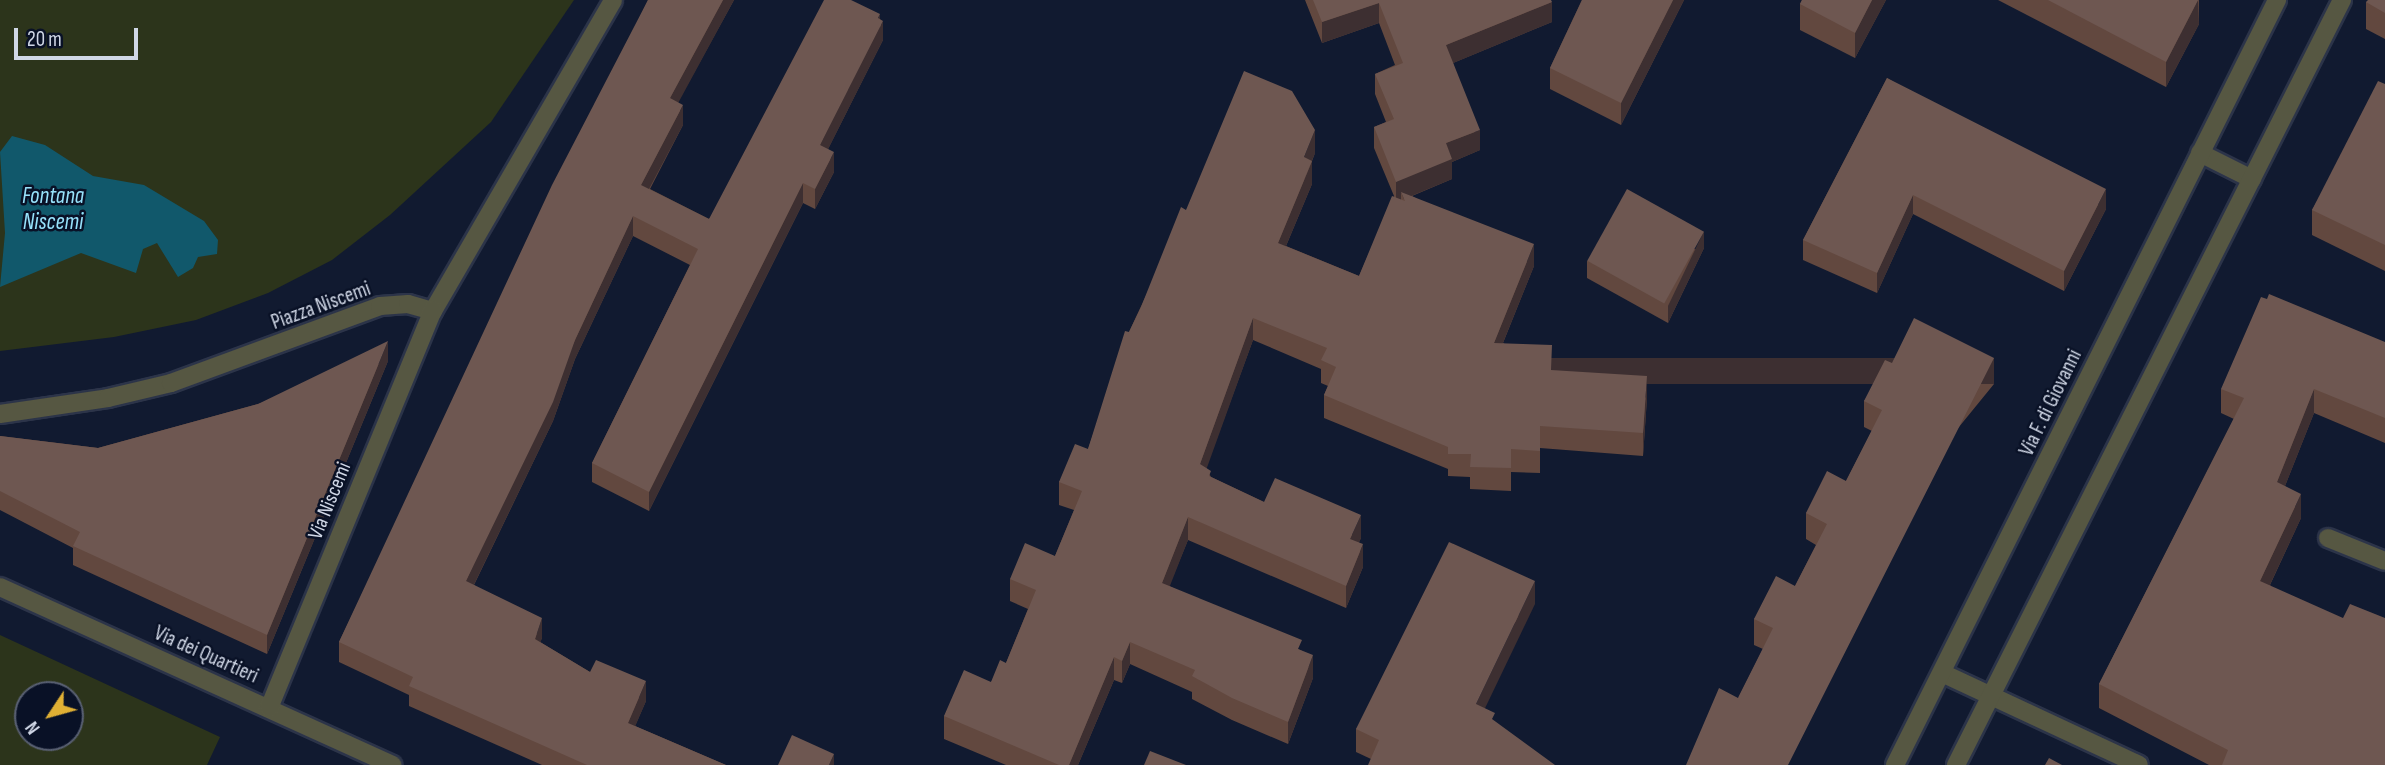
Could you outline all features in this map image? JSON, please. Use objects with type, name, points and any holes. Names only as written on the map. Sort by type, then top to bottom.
[{"type":"street","points":[[433,311],[613,0]]},
{"type":"street","name":"Via F. di Giovanni","points":[[1895,765],[2277,0]]},
{"type":"street","points":[[1956,765],[2342,0]]},
{"type":"street","points":[[2200,153],[2252,179]]},
{"type":"street","name":"Piazza Niscemi","points":[[0,414],[108,398],[171,383],[380,306],[408,304],[433,311]]},
{"type":"street","name":"Via Niscemi","points":[[269,708],[433,311]]},
{"type":"street","points":[[2328,538],[2385,561]]},
{"type":"street","name":"Via dei Quartieri","points":[[0,587],[393,765]]},
{"type":"street","points":[[1942,673],[1992,694],[2139,765]]},
{"type":"green space","points":[[0,0],[574,0],[491,122],[390,215],[332,260],[268,293],[196,320],[114,337],[0,351]]},
{"type":"green space","points":[[0,635],[220,737],[207,765],[0,765]]},
{"type":"water","name":"Fontana Niscemi","points":[[12,136],[45,145],[93,176],[144,185],[204,221],[218,240],[217,254],[198,257],[193,268],[178,277],[157,243],[143,249],[136,273],[81,253],[0,287],[5,233],[0,152]]},
{"type":"building","points":[[648,0],[723,0],[670,98],[683,105],[641,185],[709,219],[824,0],[851,0],[880,14],[878,18],[883,21],[820,145],[834,152],[815,189],[803,183],[649,492],[592,463],[698,249],[633,216],[575,340],[553,402],[466,581],[542,618],[535,639],[590,672],[596,660],[646,681],[628,723],[726,765],[587,765],[409,686],[413,677],[339,642],[552,185]]},
{"type":"building","points":[[1313,0],[1552,2],[1446,45],[1480,130],[1446,143],[1452,159],[1396,182],[1374,127],[1394,119],[1375,74],[1403,63],[1379,3],[1322,22]]},
{"type":"building","points":[[1582,0],[1673,0],[1621,103],[1550,68]]},
{"type":"building","points":[[1802,0],[1872,0],[1855,33],[1800,4]]},
{"type":"building","points":[[2048,0],[2198,0],[2166,62]]},
{"type":"building","points":[[2385,0],[2385,13],[2366,2]]},
{"type":"building","points":[[1244,71],[1292,91],[1315,130],[1304,157],[1312,161],[1278,243],[1359,276],[1392,196],[1405,201],[1401,192],[1534,244],[1494,343],[1552,345],[1551,370],[1647,376],[1643,433],[1540,426],[1540,451],[1511,449],[1511,468],[1470,467],[1471,454],[1448,454],[1448,447],[1324,395],[1336,367],[1321,360],[1327,348],[1253,318],[1200,464],[1211,471],[1209,476],[1264,502],[1275,478],[1361,515],[1350,539],[1363,544],[1346,586],[1188,517],[1162,583],[1302,640],[1298,649],[1313,655],[1288,722],[1232,698],[1192,676],[1195,670],[1130,642],[1122,661],[1114,657],[1069,765],[1059,765],[944,716],[964,670],[991,682],[1000,660],[1006,663],[1036,590],[1010,579],[1025,543],[1055,556],[1082,491],[1059,482],[1075,444],[1088,449],[1125,331],[1129,332],[1141,307],[1181,207],[1186,210]]},
{"type":"building","points":[[1887,78],[2106,189],[2064,271],[1913,195],[1877,273],[1803,240]]},
{"type":"building","points":[[2378,81],[2385,84],[2385,245],[2312,210]]},
{"type":"building","points":[[1627,189],[1704,232],[1664,303],[1587,261]]},
{"type":"building","points":[[2269,294],[2385,342],[2385,418],[2314,389],[2277,482],[2301,494],[2260,581],[2343,618],[2350,604],[2385,618],[2385,765],[2222,765],[2228,750],[2099,684],[2244,398],[2221,389],[2261,297],[2267,299]]},
{"type":"building","points":[[1914,318],[1994,358],[1788,765],[1686,765],[1719,688],[1738,698],[1773,628],[1754,619],[1776,576],[1795,586],[1827,524],[1806,513],[1827,471],[1846,481],[1882,410],[1864,401],[1885,360],[1892,363]]},
{"type":"building","points":[[388,341],[267,635],[73,546],[80,532],[0,491],[0,436],[98,448],[258,404]]},
{"type":"building","points":[[1449,542],[1535,581],[1476,704],[1495,713],[1492,719],[1555,765],[1368,765],[1379,740],[1356,729]]},
{"type":"building","points":[[792,735],[834,754],[829,765],[778,765]]},
{"type":"building","points":[[1150,751],[1186,765],[1144,765]]},
{"type":"building","points":[[2049,758],[2062,765],[2045,765]]}]
